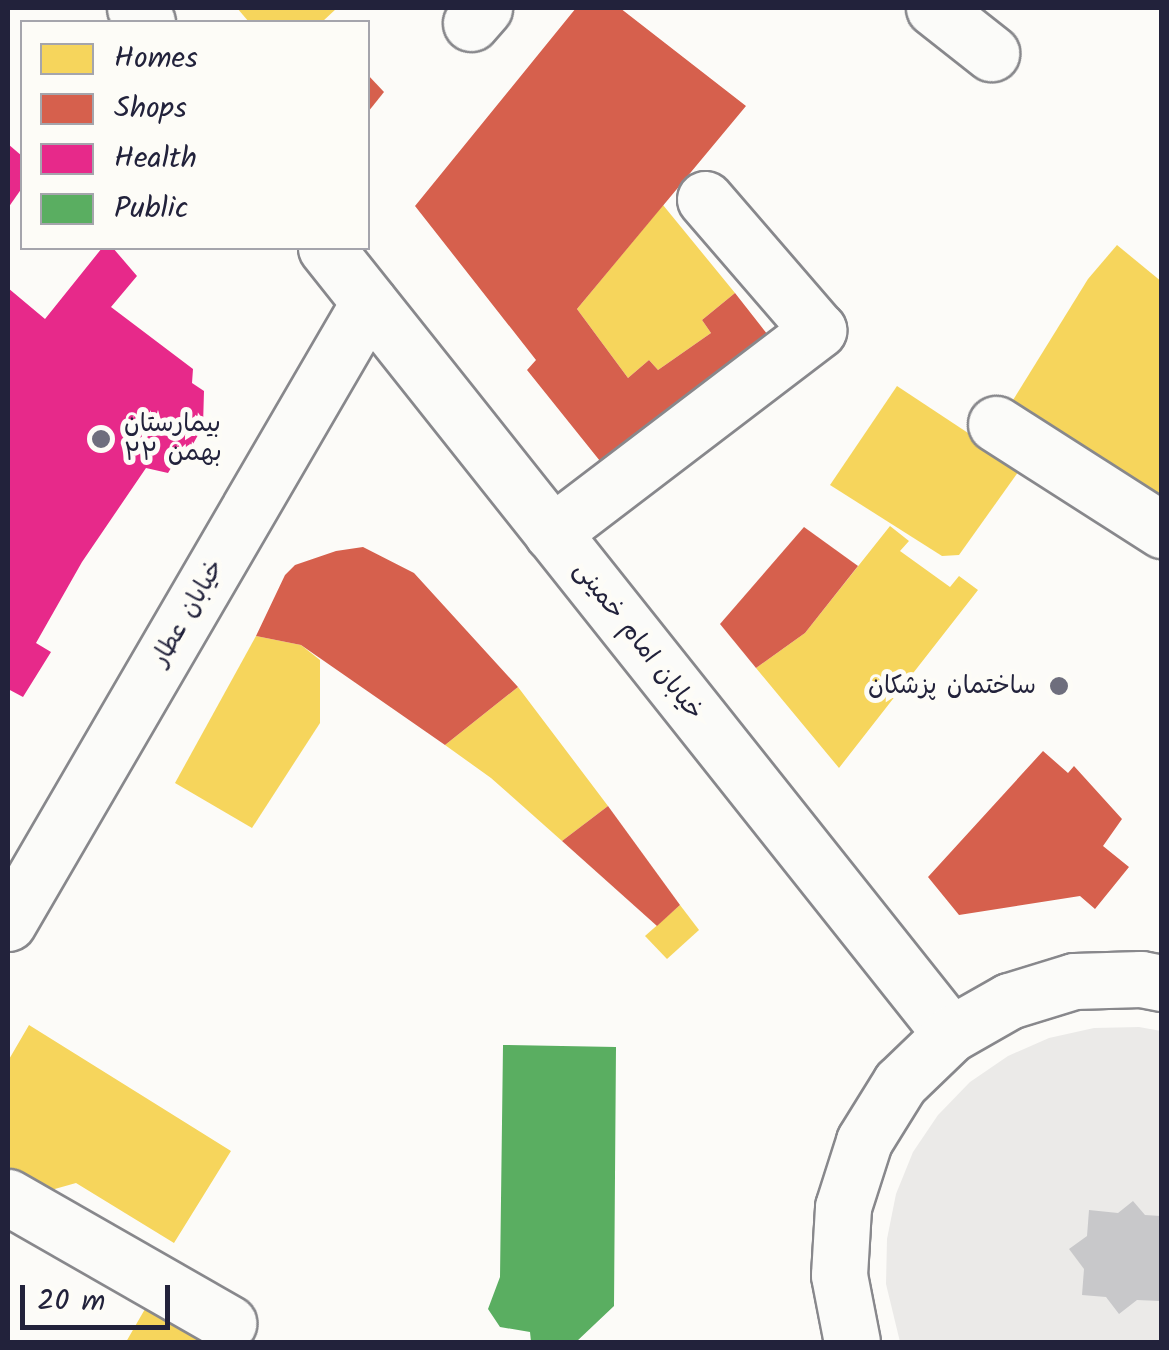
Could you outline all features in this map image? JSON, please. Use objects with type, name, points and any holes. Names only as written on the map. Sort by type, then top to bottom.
[{"type":"street","points":[[934,8],[991,53]]},
{"type":"street","points":[[552,533],[818,330],[706,200]]},
{"type":"street","name":"خیابان امام خمینی","points":[[328,250],[951,1034]]},
{"type":"street","name":"خیابان عطار","points":[[8,924],[369,302]]},
{"type":"street","points":[[996,424],[1162,530]]},
{"type":"street","points":[[852,1342],[839,1276],[848,1190],[864,1141],[900,1083],[951,1034],[1009,1000],[1074,981],[1155,970]]},
{"type":"street","points":[[8,1198],[228,1323]]},
{"type":"shaded area","points":[[1139,1027],[1161,1031],[1161,1342],[900,1342],[886,1284],[887,1239],[896,1194],[913,1152],[938,1115],[970,1082],[1008,1056],[1049,1038],[1094,1028]]},
{"type":"shaded area","points":[[1133,1201],[1145,1215],[1161,1216],[1160,1301],[1137,1300],[1119,1314],[1106,1297],[1082,1295],[1084,1269],[1069,1249],[1087,1236],[1089,1210],[1118,1213]]},
{"type":"building: Homes","points":[[237,8],[337,8],[324,20],[247,20]]},
{"type":"building: Homes","points":[[663,205],[735,293],[702,320],[711,333],[658,370],[649,360],[628,378],[577,309]]},
{"type":"building: Homes","points":[[1117,245],[1162,282],[1162,499],[1010,405],[1088,279]]},
{"type":"building: Homes","points":[[897,386],[1021,468],[959,555],[942,556],[830,485]]},
{"type":"building: Homes","points":[[890,526],[909,541],[900,551],[950,587],[959,576],[978,590],[839,768],[756,668],[805,633]]},
{"type":"building: Homes","points":[[256,636],[301,645],[320,660],[320,723],[252,828],[175,783]]},
{"type":"building: Homes","points":[[518,687],[608,806],[562,841],[491,778],[445,745]]},
{"type":"building: Homes","points":[[680,905],[699,930],[667,959],[645,936]]},
{"type":"building: Homes","points":[[29,1025],[231,1151],[174,1243],[76,1183],[37,1194],[8,1175],[8,1061]]},
{"type":"building: Homes","points":[[145,1309],[205,1342],[126,1342]]},
{"type":"building: Shops","points":[[576,8],[620,8],[746,106],[577,309],[628,378],[649,360],[658,370],[711,333],[702,320],[735,293],[775,344],[627,461],[600,461],[527,370],[536,360],[415,206]]},
{"type":"building: Shops","points":[[370,77],[384,92],[370,110]]},
{"type":"building: Shops","points":[[804,527],[858,566],[805,633],[756,668],[720,624]]},
{"type":"building: Shops","points":[[363,547],[414,573],[518,687],[445,745],[301,645],[256,636],[285,575],[295,565],[336,551]]},
{"type":"building: Shops","points":[[1043,751],[1068,773],[1074,766],[1122,819],[1103,846],[1129,867],[1095,909],[1080,896],[959,915],[928,877]]},
{"type":"building: Shops","points":[[608,806],[680,905],[657,926],[562,841]]},
{"type":"building: Health","points":[[8,144],[20,154],[20,191],[8,208]]},
{"type":"building: Health","name":"بیمارستان ۲۲ بهمن","points":[[100,250],[115,250],[137,276],[111,307],[193,369],[192,383],[204,391],[203,426],[188,453],[180,453],[168,473],[146,468],[82,562],[36,643],[51,652],[23,697],[8,689],[8,288],[45,319]]},
{"type":"building: Public","points":[[503,1045],[616,1047],[614,1306],[576,1342],[531,1342],[530,1332],[500,1327],[488,1309],[500,1277]]},
{"type":"place","name":"بیمارستان ۲۲ بهمن","points":[[101,439]]},
{"type":"place","name":"ساختمان پزشکان","points":[[1059,686]]}]
